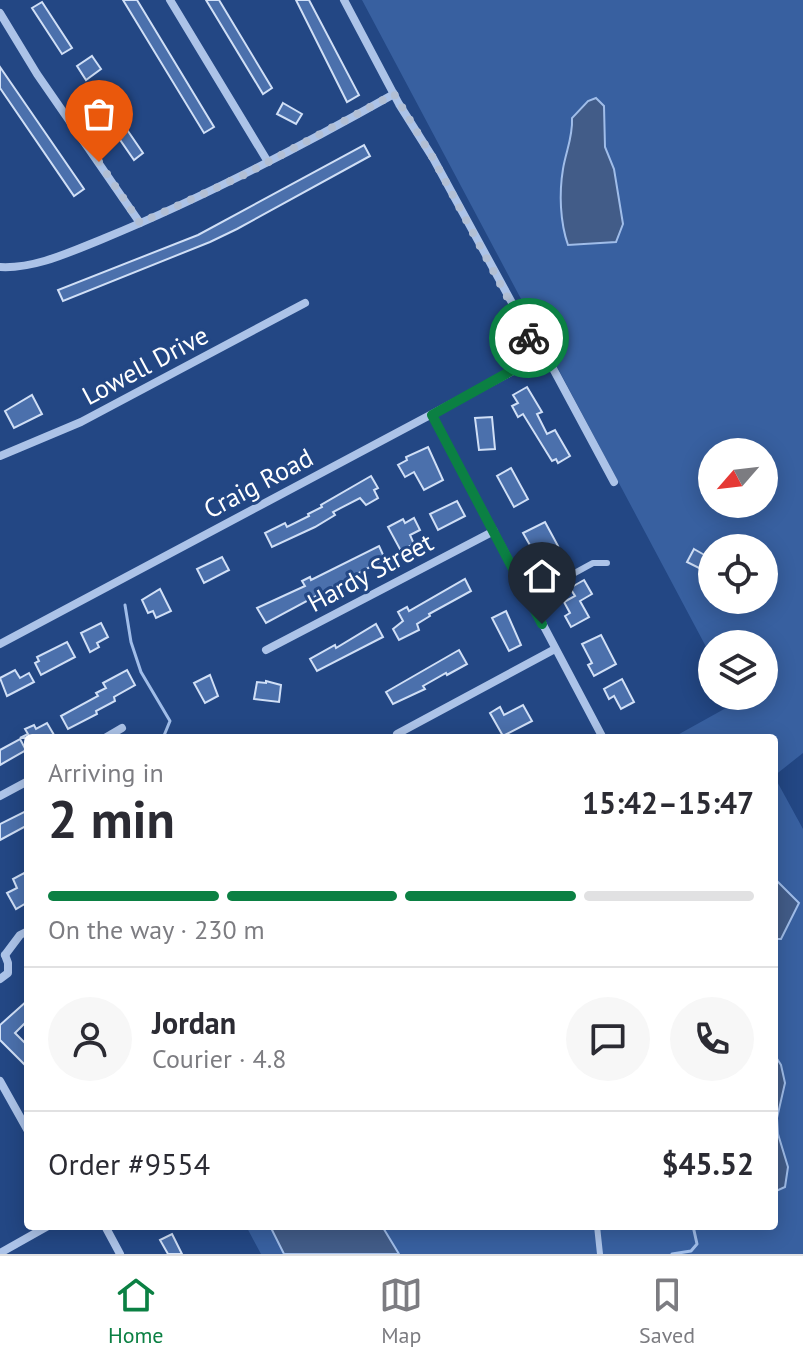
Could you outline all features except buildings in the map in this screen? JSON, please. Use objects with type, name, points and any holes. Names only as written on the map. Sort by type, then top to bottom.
[{"type":"street","points":[[170,0],[268,162]]},
{"type":"street","points":[[344,0],[523,323],[529,335],[530,351],[540,353],[549,361],[614,482]]},
{"type":"street","points":[[0,13],[37,74],[140,223]]},
{"type":"street","points":[[0,267],[26,266],[196,199],[394,94]]},
{"type":"street","name":"Lowell Drive","points":[[0,456],[81,422],[305,303]]},
{"type":"street","name":"Craig Road","points":[[0,644],[432,415],[518,367],[530,351]]},
{"type":"street","points":[[432,415],[601,734]]},
{"type":"street","name":"Hardy Street","points":[[266,650],[494,531]]},
{"type":"street","points":[[397,734],[555,649]]},
{"type":"street","points":[[112,734],[122,728]]},
{"type":"street","points":[[0,796],[24,783]]},
{"type":"street","points":[[0,979],[8,973],[8,963],[2,955],[24,933]]},
{"type":"street","points":[[0,1081],[24,1124]]},
{"type":"street","points":[[0,1253],[41,1230]]},
{"type":"street","points":[[107,1230],[120,1254]]},
{"type":"lane","points":[[529,598],[593,563],[607,563]]},
{"type":"lane","points":[[597,1230],[600,1254]]},
{"type":"shaded area","points":[[362,0],[803,0],[803,753],[778,773],[778,734],[679,734],[722,710],[778,710],[778,630],[698,632]]},
{"type":"shaded area","points":[[596,98],[604,106],[605,147],[614,169],[623,224],[616,242],[568,245],[562,217],[561,188],[572,118],[588,101]]},
{"type":"shaded area","points":[[778,783],[803,829],[803,1254],[261,1254],[248,1230],[778,1230]]},
{"type":"shaded area","points":[[778,882],[799,903],[781,939],[778,939]]},
{"type":"shaded area","points":[[778,1060],[785,1083],[778,1114]]},
{"type":"shaded area","points":[[778,1134],[788,1167],[785,1187],[778,1190]]},
{"type":"shaded area","points":[[272,1230],[384,1230],[399,1254],[284,1254]]},
{"type":"waterway","points":[[125,605],[131,642],[141,672],[170,721],[165,734]]},
{"type":"waterway","points":[[672,1254],[691,1251],[697,1244],[694,1230]]},
{"type":"way so far","points":[[99,162],[140,223],[246,174],[394,94],[495,270],[529,338]]},
{"type":"route","points":[[529,338],[530,351],[518,367],[432,415],[542,624]]}]
